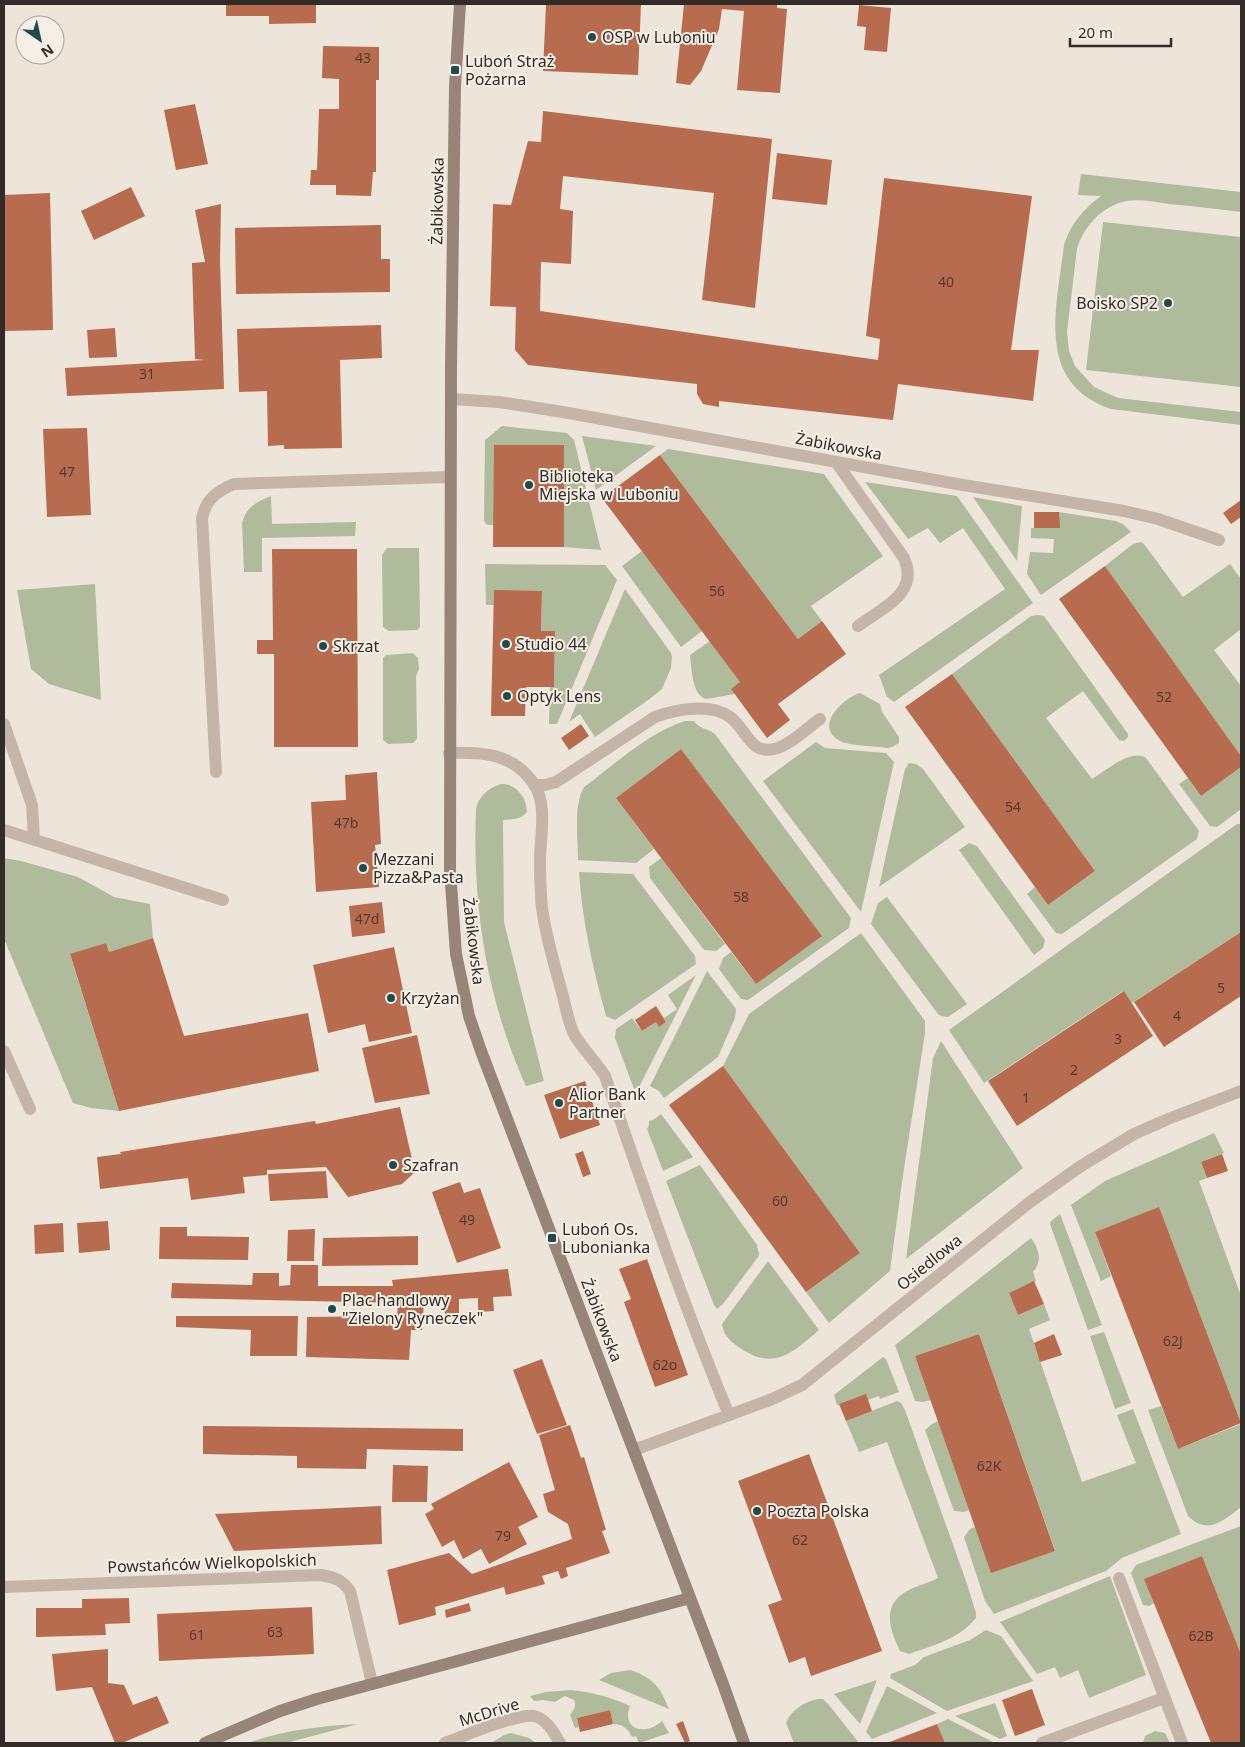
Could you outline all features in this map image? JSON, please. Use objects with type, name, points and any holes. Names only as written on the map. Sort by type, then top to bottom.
[{"type":"street","name":"Żabikowska","points":[[460,4],[455,86],[449,753],[450,870],[453,924],[459,972],[469,1016],[744,1743]]},
{"type":"street","name":"Żabikowska","points":[[451,399],[499,402],[563,412],[957,484],[1124,511],[1158,519],[1219,540]]},
{"type":"street","points":[[836,462],[904,558],[908,567],[909,578],[906,588],[898,598],[858,626]]},
{"type":"street","points":[[216,772],[202,518],[204,508],[211,498],[220,489],[234,484],[450,477]]},
{"type":"street","points":[[534,785],[556,782],[655,717],[673,710],[690,708],[720,712],[731,717],[752,744],[766,750],[783,746],[820,719]]},
{"type":"street","points":[[4,724],[32,805],[34,840]]},
{"type":"street","points":[[449,753],[480,752],[500,757],[517,767],[534,785],[539,796],[542,820],[540,856],[542,908],[550,950],[570,1022],[575,1035],[605,1076],[633,1161],[709,1366],[730,1415]]},
{"type":"street","points":[[4,830],[223,900]]},
{"type":"street","points":[[4,1051],[30,1109]]},
{"type":"street","name":"Osiedlowa","points":[[634,1450],[787,1393],[814,1376],[1022,1208],[1081,1166],[1134,1134],[1168,1118],[1241,1091]]},
{"type":"street","name":"Powstańców Wielkopolskich","points":[[4,1587],[322,1575],[334,1577],[344,1582],[350,1592],[372,1684]]},
{"type":"street","points":[[1119,1578],[1182,1743]]},
{"type":"street","points":[[205,1743],[280,1710],[690,1598]]},
{"type":"street","points":[[1042,1743],[1164,1698]]},
{"type":"street","name":"McDrive","points":[[445,1743],[519,1717],[535,1716],[545,1722],[560,1743]]},
{"type":"green space","points":[[1081,174],[1241,192],[1241,212],[1137,200],[1118,203],[1102,212],[1089,225],[1077,249],[1067,332],[1069,351],[1075,366],[1094,387],[1118,398],[1241,412],[1241,425],[1111,409],[1087,397],[1070,381],[1060,362],[1056,340],[1055,317],[1064,245],[1078,218],[1101,196],[1078,195]]},
{"type":"green space","name":"Boisko SP2","points":[[1103,222],[1241,237],[1241,387],[1086,370]]},
{"type":"green space","points":[[502,426],[567,433],[574,440],[601,550],[564,547],[564,445],[494,445],[494,525],[487,525],[484,521],[485,440]]},
{"type":"green space","points":[[582,436],[656,446],[596,490]]},
{"type":"green space","points":[[668,449],[824,474],[883,556],[811,606],[822,621],[798,639],[660,455]]},
{"type":"green space","points":[[865,482],[957,496],[1033,603],[894,702],[887,697],[879,675],[1005,589],[963,528],[940,543],[928,528],[908,539]]},
{"type":"green space","points":[[271,496],[272,524],[356,522],[355,536],[262,538],[262,572],[244,572],[242,523],[244,517],[252,506]]},
{"type":"green space","points":[[973,497],[1022,506],[1017,561]]},
{"type":"green space","points":[[1059,512],[1116,521],[1123,524],[1131,532],[1041,595],[1027,574],[1030,552],[1053,553],[1054,539],[1031,538],[1031,528],[1059,528]]},
{"type":"green space","points":[[1141,542],[1183,597],[1230,564],[1241,579],[1241,629],[1214,650],[1241,686],[1241,756],[1105,566],[1133,544]]},
{"type":"green space","points":[[387,548],[419,548],[420,627],[417,630],[389,631],[383,627],[382,555]]},
{"type":"green space","points":[[642,551],[702,631],[681,647],[622,566]]},
{"type":"green space","points":[[485,564],[605,565],[617,580],[557,724],[549,724],[550,687],[554,687],[555,631],[541,631],[542,591],[494,605],[486,605]]},
{"type":"green space","points":[[95,584],[101,700],[49,684],[31,669],[17,590]]},
{"type":"green space","points":[[625,589],[671,653],[671,668],[662,689],[595,737],[580,714],[569,722]]},
{"type":"green space","points":[[1031,616],[1044,616],[1128,734],[1128,737],[1124,741],[1119,740],[1083,691],[1046,718],[1092,779],[1126,758],[1140,756],[1146,758],[1199,831],[1197,839],[1062,934],[1056,933],[1027,894],[1035,887],[1048,905],[1095,871],[952,674]]},
{"type":"green space","points":[[710,641],[740,682],[735,694],[706,699],[697,692],[693,680],[690,655]]},
{"type":"green space","points":[[413,653],[418,658],[419,669],[416,676],[417,739],[413,743],[388,744],[383,740],[383,658],[386,655]]},
{"type":"green space","points":[[860,693],[880,704],[882,712],[899,737],[899,743],[887,748],[856,745],[844,743],[832,735],[829,728],[834,714],[846,701]]},
{"type":"green space","points":[[685,721],[694,721],[699,726],[715,734],[851,918],[849,928],[748,1000],[741,999],[719,969],[723,958],[731,952],[756,984],[821,935],[681,749],[616,798],[654,849],[636,863],[578,860],[577,813],[578,803],[584,787],[645,741]]},
{"type":"green space","points":[[816,742],[825,748],[886,753],[894,762],[861,912],[763,781]]},
{"type":"green space","points":[[909,763],[916,764],[923,769],[965,827],[879,887],[905,769]]},
{"type":"green space","points":[[1241,767],[1241,809],[1217,827],[1210,826],[1179,784],[1188,778],[1201,796]]},
{"type":"green space","points":[[501,784],[511,786],[519,792],[525,801],[527,812],[519,818],[503,820],[504,922],[544,1081],[526,1086],[512,1053],[492,985],[484,951],[477,880],[475,845],[476,809],[479,800],[485,793]]},
{"type":"green space","points":[[1237,824],[1241,824],[1241,932],[1132,1003],[1123,991],[984,1083],[949,1030]]},
{"type":"green space","points":[[969,843],[977,846],[1045,940],[1043,948],[1034,955],[959,850]]},
{"type":"green space","points":[[4,858],[78,877],[114,897],[150,904],[153,938],[109,952],[106,943],[70,955],[119,1111],[91,1108],[73,1103],[4,939]]},
{"type":"green space","points":[[661,858],[725,944],[716,951],[704,950],[650,878],[649,867]]},
{"type":"green space","points":[[579,872],[633,874],[695,956],[696,964],[615,1020],[606,1016],[597,981],[585,927]]},
{"type":"green space","points":[[887,897],[967,1004],[948,1017],[938,1014],[871,924],[878,903]]},
{"type":"green space","points":[[861,933],[925,1021],[925,1033],[890,1271],[829,1323],[806,1292],[860,1253],[723,1066],[749,1014]]},
{"type":"green space","points":[[707,971],[736,1009],[735,1018],[718,1057],[664,1098],[659,1091],[650,1086]]},
{"type":"green space","points":[[696,975],[639,1087],[634,1089],[615,1038],[616,1029],[632,1018],[642,1031],[656,1022],[659,1026],[666,1022],[664,1018],[677,1009],[668,995]]},
{"type":"green space","points":[[941,1041],[1023,1168],[906,1259],[933,1058]]},
{"type":"green space","points":[[661,1114],[693,1157],[663,1171],[647,1129],[649,1121]]},
{"type":"green space","points":[[1214,1133],[1224,1153],[1201,1162],[1207,1178],[1199,1181],[1241,1296],[1241,1423],[1159,1208],[1095,1232],[1111,1276],[1101,1281],[1071,1205],[1105,1181]]},
{"type":"green space","points":[[700,1165],[757,1245],[759,1254],[723,1304],[717,1309],[666,1181]]},
{"type":"green space","points":[[1060,1214],[1102,1325],[1088,1330],[1050,1224]]},
{"type":"green space","points":[[1031,1238],[1039,1255],[1038,1264],[1033,1272],[1036,1281],[1009,1293],[1018,1315],[1044,1304],[1050,1320],[1029,1329],[1082,1482],[1136,1463],[1117,1415],[1133,1409],[1181,1534],[1122,1558],[1106,1571],[994,1614],[985,1601],[964,1537],[970,1529],[975,1527],[1055,1550],[979,1334],[915,1356],[931,1400],[923,1402],[915,1401],[895,1345]]},
{"type":"green space","points":[[768,1261],[819,1330],[790,1352],[781,1357],[771,1359],[750,1354],[737,1346],[727,1336],[722,1324]]},
{"type":"green space","points":[[1104,1332],[1131,1403],[1115,1409],[1090,1336]]},
{"type":"green space","points":[[883,1357],[886,1359],[899,1392],[880,1399],[879,1396],[868,1400],[837,1405],[834,1395]]},
{"type":"green space","points":[[897,1401],[901,1403],[905,1410],[976,1613],[976,1618],[954,1636],[909,1654],[900,1651],[896,1642],[891,1625],[891,1609],[894,1602],[900,1596],[912,1588],[938,1578],[887,1442],[859,1452],[846,1421]]},
{"type":"green space","points":[[1161,1406],[1178,1449],[1241,1424],[1241,1507],[1216,1524],[1202,1525],[1188,1516],[1148,1410]]},
{"type":"green space","points":[[938,1421],[969,1510],[964,1512],[954,1511],[925,1430]]},
{"type":"green space","points":[[1241,1526],[1241,1654],[1202,1556],[1145,1579],[1154,1603],[1149,1606],[1143,1605],[1131,1573],[1136,1565]]},
{"type":"green space","points":[[1110,1576],[1146,1675],[1089,1698],[1078,1670],[1060,1678],[1055,1667],[1037,1674],[1000,1622]]},
{"type":"green space","points":[[986,1630],[1001,1636],[1033,1681],[947,1711],[890,1678],[891,1674],[915,1665],[924,1657],[970,1640]]},
{"type":"green space","points":[[630,1670],[645,1676],[655,1684],[669,1709],[599,1680],[611,1673]]},
{"type":"green space","points":[[877,1680],[860,1724],[834,1694]]},
{"type":"green space","points":[[887,1686],[937,1713],[872,1739],[866,1732]]},
{"type":"green space","points":[[571,1690],[601,1695],[630,1706],[629,1720],[636,1728],[649,1729],[662,1721],[669,1733],[639,1743],[636,1736],[632,1737],[625,1728],[613,1724],[610,1710],[577,1718],[579,1727],[575,1728],[570,1715],[575,1706],[574,1700],[565,1696],[555,1702],[534,1701],[530,1696],[546,1692]]},
{"type":"green space","points":[[818,1699],[823,1699],[829,1705],[859,1743],[794,1743],[786,1723],[799,1707]]},
{"type":"green space","points":[[995,1703],[1007,1736],[1000,1739],[955,1716]]},
{"type":"green space","points":[[948,1719],[993,1742],[945,1743],[937,1724]]},
{"type":"green space","points":[[358,1724],[286,1743],[248,1743],[303,1729]]},
{"type":"green space","points":[[1155,1731],[1165,1733],[1170,1743],[1143,1743],[1145,1736]]},
{"type":"green space","points":[[511,1733],[529,1738],[536,1743],[491,1743]]},
{"type":"building","points":[[226,4],[316,4],[316,23],[269,24],[269,16],[226,16]]},
{"type":"building","name":"OSP w Luboniu","points":[[546,4],[641,4],[638,75],[543,71]]},
{"type":"building","points":[[684,4],[777,4],[777,8],[787,9],[780,93],[737,90],[744,11],[722,9],[719,29],[701,71],[690,85],[676,83]]},
{"type":"building","points":[[859,5],[891,8],[887,52],[864,50],[866,27],[857,26]]},
{"type":"building","points":[[323,46],[379,47],[379,80],[376,80],[376,172],[373,172],[371,196],[336,195],[336,185],[310,185],[311,170],[317,170],[319,109],[339,109],[339,79],[322,78]]},
{"type":"building","points":[[195,104],[208,164],[176,170],[164,110]]},
{"type":"building","points":[[543,111],[772,139],[755,308],[702,300],[714,193],[563,176],[560,209],[573,211],[571,264],[541,262],[540,311],[878,360],[880,339],[866,336],[884,178],[1032,196],[1011,350],[1039,350],[1033,401],[898,384],[893,420],[719,401],[719,407],[703,404],[697,394],[697,384],[528,365],[515,350],[516,307],[490,306],[493,204],[511,205],[528,141],[541,142]]},
{"type":"building","points":[[777,153],[832,160],[827,205],[772,199]]},
{"type":"building","points":[[131,187],[145,216],[94,240],[81,211]]},
{"type":"building","points":[[50,193],[53,330],[4,331],[4,195]]},
{"type":"building","points":[[221,204],[220,262],[224,389],[67,396],[65,368],[205,360],[195,359],[192,263],[205,262],[195,210]]},
{"type":"building","points":[[381,225],[381,259],[390,259],[390,292],[236,294],[235,228]]},
{"type":"building","points":[[381,325],[382,358],[340,360],[342,448],[284,449],[284,445],[268,446],[267,391],[239,392],[237,329]]},
{"type":"building","points":[[115,328],[117,357],[89,358],[87,330]]},
{"type":"building","points":[[87,428],[91,515],[47,517],[43,429]]},
{"type":"building","name":"Biblioteka Miejska w Luboniu","points":[[494,445],[564,445],[564,547],[493,547]]},
{"type":"building","points":[[660,455],[798,639],[822,621],[846,654],[778,704],[790,720],[767,738],[731,689],[740,682],[602,498]]},
{"type":"building","points":[[1241,500],[1241,517],[1231,524],[1223,513]]},
{"type":"building","points":[[1034,512],[1059,512],[1060,528],[1034,528]]},
{"type":"building","points":[[272,549],[357,549],[358,747],[274,747],[274,654],[257,654],[257,640],[273,640]]},
{"type":"building","points":[[1105,566],[1241,756],[1241,767],[1201,796],[1059,599]]},
{"type":"building","points":[[494,590],[542,591],[541,631],[555,631],[554,687],[526,687],[525,716],[491,716]]},
{"type":"building","points":[[952,674],[1095,871],[1048,905],[905,707]]},
{"type":"building","points":[[581,724],[589,736],[569,750],[561,738]]},
{"type":"building","points":[[681,749],[822,936],[756,984],[616,798]]},
{"type":"building","points":[[377,772],[381,844],[375,845],[379,887],[316,892],[311,802],[346,800],[345,775]]},
{"type":"building","points":[[382,902],[385,933],[352,937],[349,906]]},
{"type":"building","points":[[1241,932],[1241,996],[1164,1047],[1134,1002]]},
{"type":"building","points":[[153,938],[184,1036],[308,1013],[319,1071],[119,1111],[70,954],[106,943],[109,952]]},
{"type":"building","points":[[394,947],[412,1033],[369,1042],[365,1024],[328,1033],[313,965]]},
{"type":"building","points":[[1124,991],[1153,1036],[1017,1126],[988,1081]]},
{"type":"building","points":[[656,1006],[666,1022],[659,1027],[656,1022],[642,1031],[635,1020]]},
{"type":"building","points":[[417,1035],[430,1094],[375,1103],[362,1048]]},
{"type":"building","points":[[723,1066],[860,1253],[806,1292],[669,1105]]},
{"type":"building","points":[[585,1081],[600,1125],[560,1139],[544,1095]]},
{"type":"building","points":[[400,1107],[415,1172],[402,1184],[348,1197],[326,1167],[267,1170],[267,1175],[243,1177],[245,1193],[191,1200],[188,1178],[100,1189],[97,1157],[315,1121],[316,1124]]},
{"type":"building","points":[[583,1151],[591,1174],[583,1177],[575,1154]]},
{"type":"building","points":[[1222,1154],[1228,1171],[1207,1178],[1201,1162]]},
{"type":"building","points":[[326,1171],[328,1198],[270,1201],[268,1174]]},
{"type":"building","points":[[460,1182],[464,1193],[480,1188],[501,1248],[457,1263],[432,1192]]},
{"type":"building","points":[[1159,1207],[1241,1423],[1178,1449],[1095,1232]]},
{"type":"building","points":[[108,1221],[110,1250],[79,1253],[77,1223]]},
{"type":"building","points":[[63,1223],[64,1252],[35,1254],[34,1225]]},
{"type":"building","points":[[160,1227],[187,1227],[187,1236],[249,1237],[248,1260],[159,1259]]},
{"type":"building","points":[[315,1229],[314,1261],[287,1261],[288,1230]]},
{"type":"building","points":[[418,1236],[418,1265],[322,1266],[323,1238]]},
{"type":"building","points":[[647,1259],[688,1375],[655,1387],[624,1302],[631,1299],[619,1269]]},
{"type":"building","points":[[291,1265],[318,1265],[318,1286],[393,1286],[392,1280],[508,1269],[512,1296],[493,1297],[494,1311],[478,1312],[478,1298],[459,1299],[459,1314],[445,1315],[444,1301],[424,1302],[422,1330],[411,1330],[409,1360],[306,1357],[307,1317],[397,1316],[398,1303],[171,1298],[172,1283],[252,1285],[253,1273],[279,1273],[279,1286],[290,1285]]},
{"type":"building","points":[[1034,1281],[1044,1304],[1018,1315],[1009,1293]]},
{"type":"building","points":[[176,1316],[298,1316],[297,1356],[250,1356],[251,1330],[176,1327]]},
{"type":"building","points":[[979,1334],[1055,1551],[991,1573],[915,1356]]},
{"type":"building","points":[[1054,1334],[1062,1355],[1040,1362],[1034,1343]]},
{"type":"building","points":[[542,1359],[567,1425],[537,1434],[513,1370]]},
{"type":"building","points":[[866,1394],[872,1411],[846,1421],[839,1404]]},
{"type":"building","points":[[570,1425],[581,1458],[584,1457],[606,1530],[602,1531],[610,1553],[566,1568],[568,1576],[561,1579],[558,1571],[542,1576],[545,1584],[506,1595],[504,1587],[435,1607],[436,1615],[399,1625],[387,1570],[449,1553],[472,1574],[572,1539],[568,1524],[548,1512],[543,1494],[555,1490],[539,1435]]},
{"type":"building","points":[[203,1426],[463,1429],[463,1451],[367,1449],[366,1469],[297,1468],[297,1456],[203,1454]]},
{"type":"building","points":[[809,1454],[882,1651],[811,1676],[805,1657],[789,1663],[768,1605],[782,1600],[738,1481]]},
{"type":"building","points":[[509,1462],[538,1517],[518,1527],[527,1544],[489,1564],[481,1549],[463,1559],[454,1540],[442,1547],[425,1514],[434,1509],[431,1504]]},
{"type":"building","points":[[393,1465],[428,1466],[427,1502],[392,1502]]},
{"type":"building","points":[[381,1506],[382,1544],[234,1551],[215,1514]]},
{"type":"building","points":[[1202,1556],[1241,1654],[1241,1743],[1211,1743],[1144,1579]]},
{"type":"building","points":[[129,1598],[130,1623],[105,1624],[106,1635],[36,1637],[36,1608],[82,1608],[82,1599]]},
{"type":"building","points":[[469,1603],[471,1611],[446,1618],[445,1610]]},
{"type":"building","points":[[312,1607],[314,1654],[159,1661],[157,1614]]},
{"type":"building","points":[[108,1649],[108,1683],[124,1685],[133,1705],[157,1696],[169,1723],[122,1743],[115,1743],[92,1687],[56,1691],[52,1654]]},
{"type":"building","points":[[1032,1689],[1045,1725],[1015,1736],[1002,1700]]},
{"type":"building","points":[[610,1710],[613,1724],[580,1732],[577,1718]]},
{"type":"building","points":[[683,1721],[690,1741],[685,1743],[676,1724]]},
{"type":"building","points":[[937,1724],[945,1743],[887,1743]]},
{"type":"place","name":"OSP w Luboniu","points":[[592,37]]},
{"type":"place","name":"Luboń Straż Pożarna","points":[[455,70]]},
{"type":"place","name":"Boisko SP2","points":[[1168,303]]},
{"type":"place","name":"Biblioteka Miejska w Luboniu","points":[[529,485]]},
{"type":"place","name":"Studio 44","points":[[506,644]]},
{"type":"place","name":"Skrzat","points":[[323,646]]},
{"type":"place","name":"Optyk Lens","points":[[507,696]]},
{"type":"place","name":"Mezzani Pizza&Pasta","points":[[363,868]]},
{"type":"place","name":"Krzyżan","points":[[391,998]]},
{"type":"place","name":"Alior Bank Partner","points":[[559,1103]]},
{"type":"place","name":"Szafran","points":[[393,1165]]},
{"type":"place","name":"Luboń Os. Lubonianka","points":[[552,1238]]},
{"type":"place","name":"Plac handlowy \"Zielony Ryneczek\"","points":[[332,1309]]},
{"type":"place","name":"Poczta Polska","points":[[757,1511]]}]
